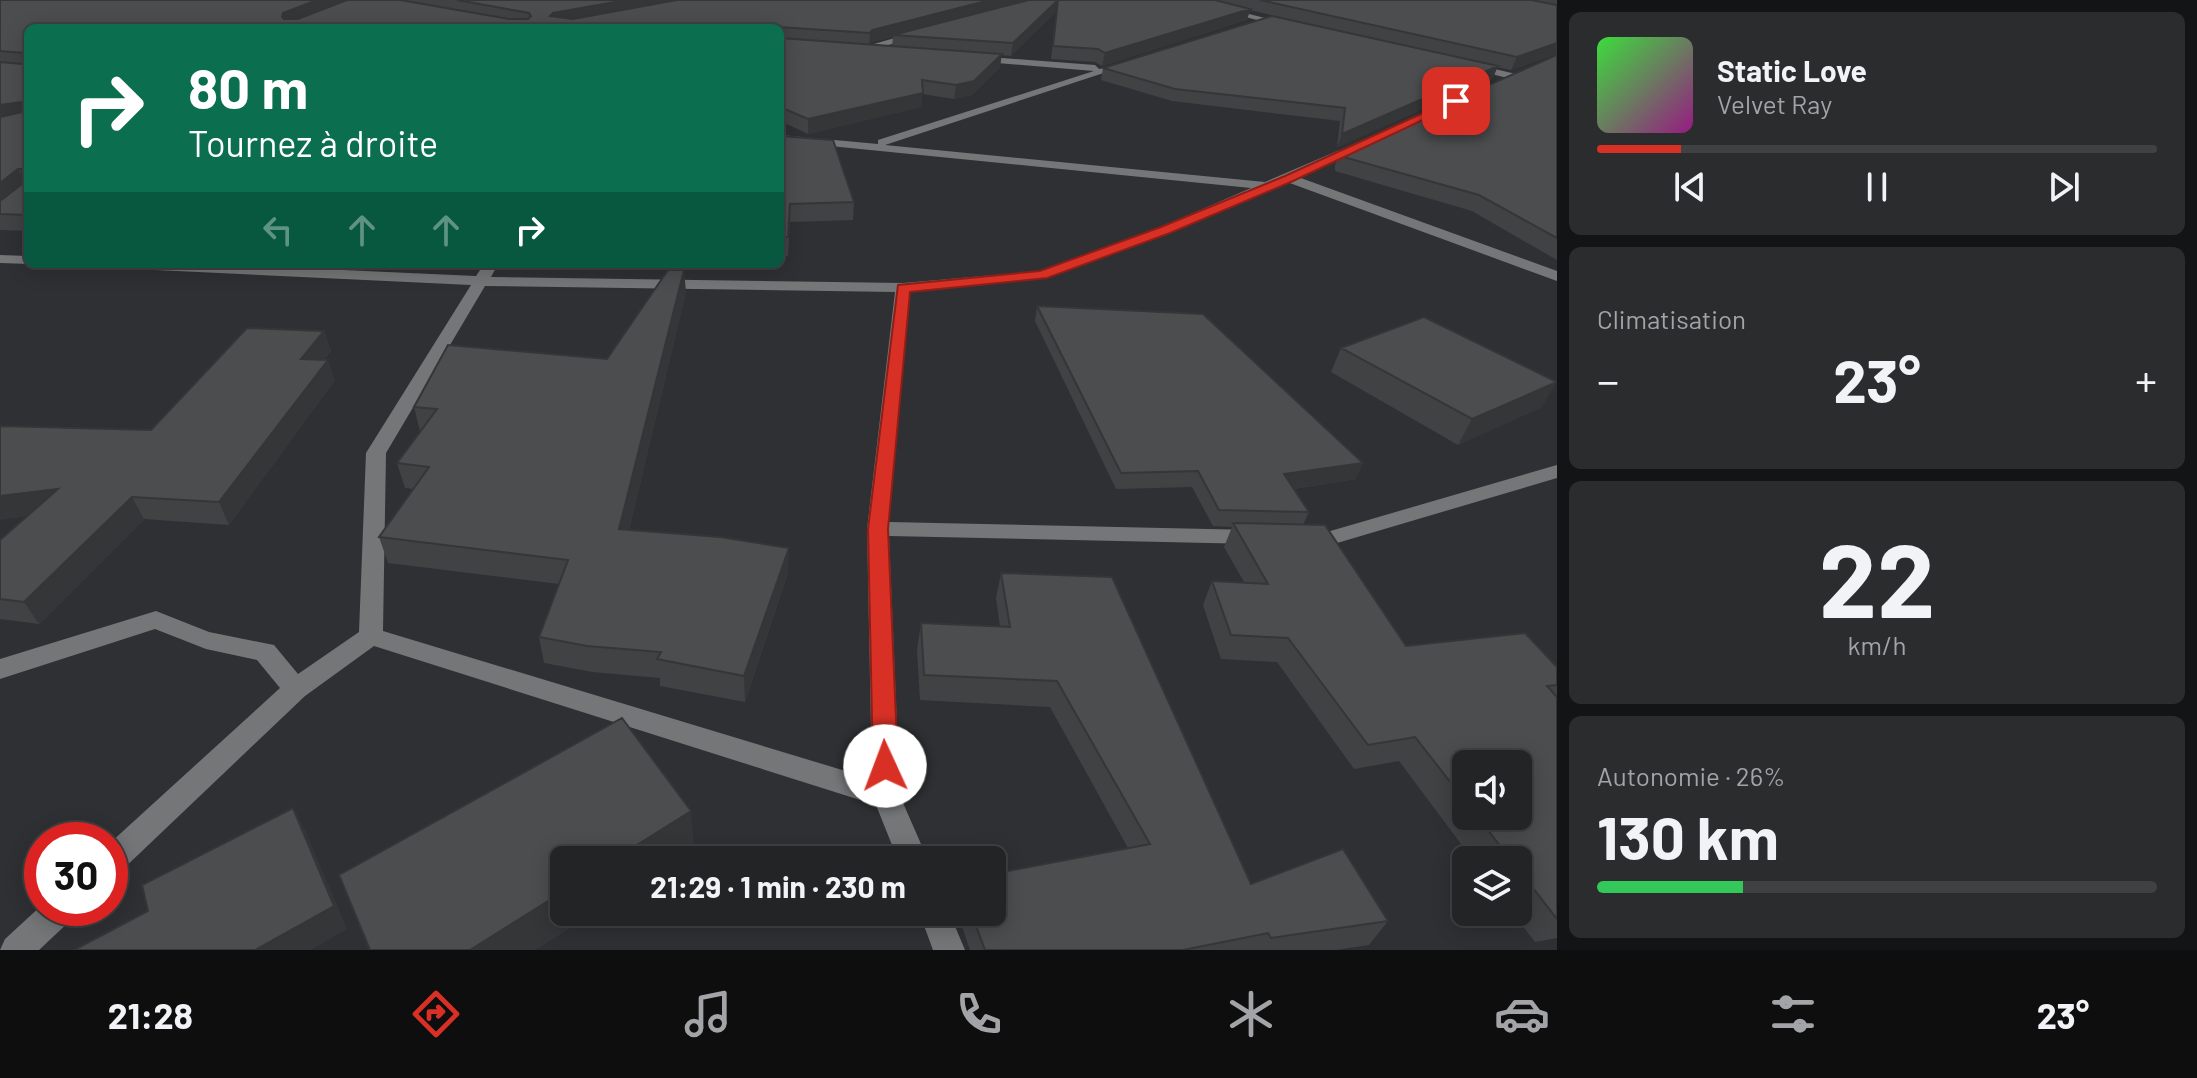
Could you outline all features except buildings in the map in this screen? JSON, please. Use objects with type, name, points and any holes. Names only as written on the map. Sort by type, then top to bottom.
[{"type":"street","points":[[1182,0],[1298,27]]},
{"type":"street","points":[[1239,29],[1268,20]]},
{"type":"street","points":[[858,50],[933,31]]},
{"type":"street","points":[[842,49],[889,52]]},
{"type":"street","points":[[967,58],[1107,69]]},
{"type":"street","points":[[874,145],[1137,60]]},
{"type":"street","points":[[1451,62],[1517,74],[1484,89]]},
{"type":"street","points":[[784,138],[1266,186]]},
{"type":"street","points":[[300,268],[903,288],[1042,275],[1166,230],[1372,140]]},
{"type":"street","points":[[1289,178],[1557,276]]},
{"type":"street","points":[[0,259],[24,260]]},
{"type":"street","points":[[371,636],[376,453],[486,272]]},
{"type":"street","points":[[903,288],[878,529],[886,796],[907,846]]},
{"type":"street","points":[[878,529],[1327,539],[1557,472]]},
{"type":"street","points":[[0,669],[156,620],[206,640],[265,652],[296,689]]},
{"type":"street","points":[[128,845],[296,689],[371,636]]},
{"type":"street","points":[[371,636],[886,796]]},
{"type":"street","points":[[16,950],[42,926]]},
{"type":"street","points":[[940,926],[949,950]]},
{"type":"route","points":[[885,766],[878,529],[903,288],[1042,275],[1166,230],[1289,178],[1456,101]]}]
